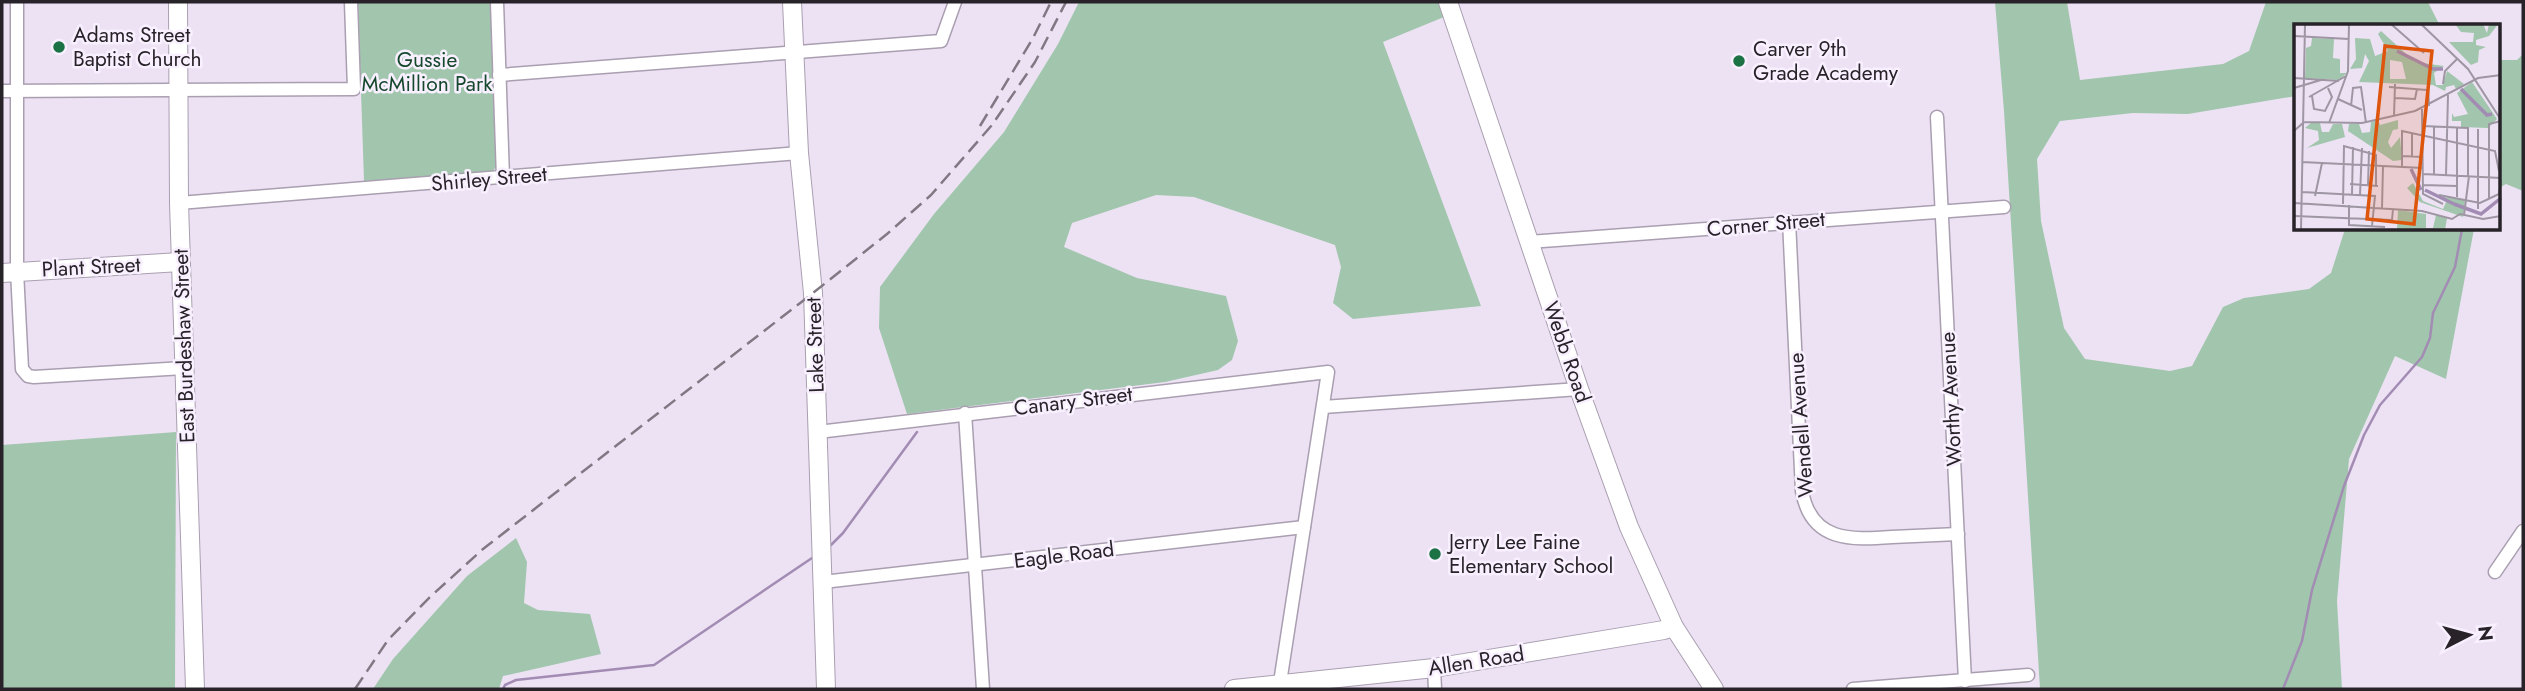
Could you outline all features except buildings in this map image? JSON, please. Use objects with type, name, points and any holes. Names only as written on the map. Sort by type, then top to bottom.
[{"type":"street","points":[[17,2],[9,272],[21,366],[26,374],[34,377],[184,368]]},
{"type":"street","name":"East Burdeshaw Street","points":[[177,2],[180,262],[195,689]]},
{"type":"street","points":[[2,92],[354,89],[351,2]]},
{"type":"street","points":[[497,2],[503,178]]},
{"type":"street","name":"Lake Street","points":[[792,2],[799,153],[813,293],[826,689]]},
{"type":"street","points":[[499,75],[941,41],[955,2]]},
{"type":"street","name":"Webb Road","points":[[1448,2],[1579,389],[1629,527],[1674,626],[1714,689]]},
{"type":"street","name":"Worthy Avenue","points":[[1937,117],[1965,681]]},
{"type":"street","name":"Shirley Street","points":[[179,203],[799,153]]},
{"type":"street","name":"Corner Street","points":[[1529,242],[2004,207]]},
{"type":"street","name":"Wendell Avenue","points":[[1789,221],[1802,491],[1810,513],[1826,530],[1847,539],[1958,534]]},
{"type":"street","name":"Plant Street","points":[[9,272],[180,262]]},
{"type":"street","name":"Canary Street","points":[[818,432],[1328,372],[1322,407]]},
{"type":"street","points":[[1279,687],[1322,407],[1579,389]]},
{"type":"street","points":[[965,413],[983,689]]},
{"type":"street","name":"Eagle Road","points":[[823,582],[1304,527]]},
{"type":"street","points":[[2495,572],[2523,531]]},
{"type":"street","name":"Allen Road","points":[[1234,689],[1279,687],[1434,668],[1664,630],[1674,626]]},
{"type":"street","points":[[1434,668],[1435,689]]},
{"type":"street","points":[[1853,689],[2028,675]]},
{"type":"green space","name":"Gussie McMillion Park","points":[[358,2],[491,2],[497,166],[492,172],[364,181]]},
{"type":"green space","points":[[1079,2],[1438,2],[1444,17],[1383,42],[1481,306],[1353,319],[1333,303],[1341,267],[1335,245],[1194,197],[1156,195],[1072,223],[1064,247],[1137,278],[1226,296],[1238,341],[1232,360],[1218,370],[1165,382],[907,414],[879,328],[880,287],[934,214],[1004,132],[1058,44]]},
{"type":"green space","points":[[1995,2],[2067,2],[2080,80],[2223,64],[2249,51],[2266,2],[2428,2],[2439,24],[2294,24],[2294,96],[2188,114],[2133,113],[2060,121],[2037,159],[2041,221],[2064,328],[2085,359],[2170,371],[2192,366],[2223,307],[2244,298],[2309,289],[2331,273],[2344,231],[2474,231],[2446,379],[2395,356],[2349,459],[2337,601],[2342,689],[2040,689]]},
{"type":"green space","points":[[2523,54],[2523,191],[2506,184],[2500,187],[2500,60],[2517,60]]},
{"type":"green space","points":[[176,432],[175,689],[2,689],[2,445]]},
{"type":"green space","points":[[516,538],[527,562],[524,603],[538,610],[590,614],[601,654],[503,676],[499,689],[373,689],[393,659],[467,576]]},
{"type":"waterway","points":[[2283,689],[2302,641],[2312,590],[2344,486],[2364,435],[2380,405],[2422,357],[2430,338],[2433,313],[2455,267],[2462,231]]},
{"type":"waterway","points":[[831,545],[843,533],[917,432]]},
{"type":"waterway","points":[[503,689],[505,685],[516,680],[654,665],[812,558]]},
{"type":"railway","points":[[980,126],[1033,38],[1051,2]]},
{"type":"railway","points":[[355,689],[388,640],[483,549],[813,293],[931,195],[992,125],[1035,62],[1066,2]]},
{"type":"place","name":"Adams Street Baptist Church","points":[[59,47]]},
{"type":"place","name":"Carver 9th Grade Academy","points":[[1739,61]]},
{"type":"place","name":"Jerry Lee Faine Elementary School","points":[[1435,554]]}]
